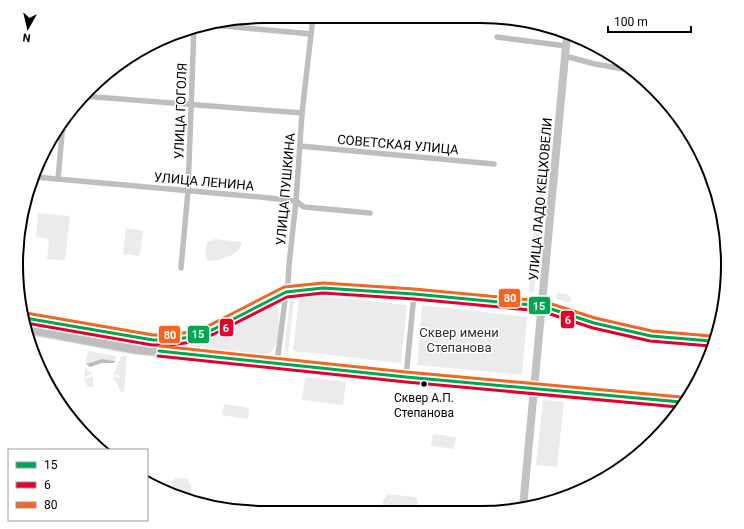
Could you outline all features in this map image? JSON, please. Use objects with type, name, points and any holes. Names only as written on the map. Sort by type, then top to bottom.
[{"type":"main road","name":"УЛИЦА ЛАДО КЕЦХОВЕЛИ","points":[[524,502],[567,39]]},
{"type":"main road","points":[[29,319],[153,340],[168,340],[191,337],[212,330],[286,292],[324,288],[414,294],[542,306],[594,323],[651,336],[709,340]]},
{"type":"main road","points":[[32,330],[135,349],[406,377],[678,402]]},
{"type":"street","name":"УЛИЦА ПУШКИНА","points":[[278,363],[288,283],[296,201],[302,113],[312,23]]},
{"type":"street","points":[[226,26],[310,34]]},
{"type":"street","name":"УЛИЦА ГОГОЛЯ","points":[[182,268],[188,191],[194,34]]},
{"type":"street","points":[[497,37],[566,46]]},
{"type":"street","points":[[565,56],[595,64],[620,68]]},
{"type":"street","points":[[91,97],[302,113]]},
{"type":"street","points":[[58,179],[62,133]]},
{"type":"street","name":"СОВЕТСКАЯ УЛИЦА","points":[[300,146],[494,164]]},
{"type":"street","name":"УЛИЦА ЛЕНИНА","points":[[39,177],[245,195],[296,201],[304,207],[370,213]]},
{"type":"street","points":[[406,377],[414,294]]},
{"type":"green space","points":[[544,178],[538,251],[532,250],[539,181]]},
{"type":"green space","points":[[38,213],[70,216],[65,260],[47,259],[49,239],[36,237]]},
{"type":"green space","points":[[126,228],[143,231],[140,254],[138,256],[123,254]]},
{"type":"green space","points":[[215,239],[242,242],[241,247],[234,254],[218,260],[208,261],[205,256],[207,242]]},
{"type":"green space","points":[[532,257],[538,257],[534,292],[529,292]]},
{"type":"green space","points":[[557,293],[567,294],[572,299],[570,303],[556,299]]},
{"type":"green space","points":[[314,295],[407,305],[401,363],[293,351],[299,297]]},
{"type":"green space","points":[[290,300],[294,300],[288,352],[284,351]]},
{"type":"green space","name":"Сквер имени Степанова","points":[[422,305],[527,317],[522,375],[417,365]]},
{"type":"green space","points":[[271,307],[277,307],[279,311],[279,323],[276,343],[269,353],[264,355],[183,348],[184,346],[218,336]]},
{"type":"green space","points":[[90,351],[116,356],[115,361],[100,360],[86,364],[87,354]]},
{"type":"green space","points":[[121,356],[127,356],[124,392],[121,392],[113,376],[120,378],[120,376],[114,374]]},
{"type":"green space","points":[[85,367],[92,374],[85,377],[85,379],[93,376],[93,387],[88,387],[84,380]]},
{"type":"green space","points":[[305,377],[346,382],[343,405],[302,400]]},
{"type":"green space","points":[[543,400],[564,402],[557,467],[536,465]]},
{"type":"green space","points":[[224,404],[249,408],[248,419],[222,415]]},
{"type":"green space","points":[[433,434],[456,437],[454,449],[431,446]]},
{"type":"green space","points":[[176,478],[187,479],[191,485],[191,494],[172,488],[172,481]]},
{"type":"green space","points":[[388,494],[415,497],[418,501],[418,506],[382,506],[383,500]]},
{"type":"shaded area","points":[[102,359],[115,361],[114,363],[102,363],[90,367],[86,364]]},
{"type":"transit line","name":"80","points":[[28,313],[153,335],[168,335],[190,332],[210,325],[284,287],[323,283],[414,289],[542,301],[595,318],[652,331],[710,336]]},
{"type":"transit line","name":"15","points":[[29,319],[153,340],[168,340],[191,337],[212,330],[286,292],[323,288],[414,294],[542,306],[594,323],[651,336],[708,341]]},
{"type":"transit line","name":"6","points":[[30,324],[152,345],[169,345],[193,342],[214,334],[287,297],[323,293],[414,299],[541,311],[593,328],[650,341],[707,346]]},
{"type":"transit line","name":"80","points":[[160,346],[406,372],[681,397]]},
{"type":"transit line","name":"15","points":[[159,351],[406,377],[678,402]]},
{"type":"transit line","name":"6","points":[[158,356],[406,382],[675,407]]},
{"type":"place","name":"Сквер А.П. Степанова","points":[[424,384]]}]
